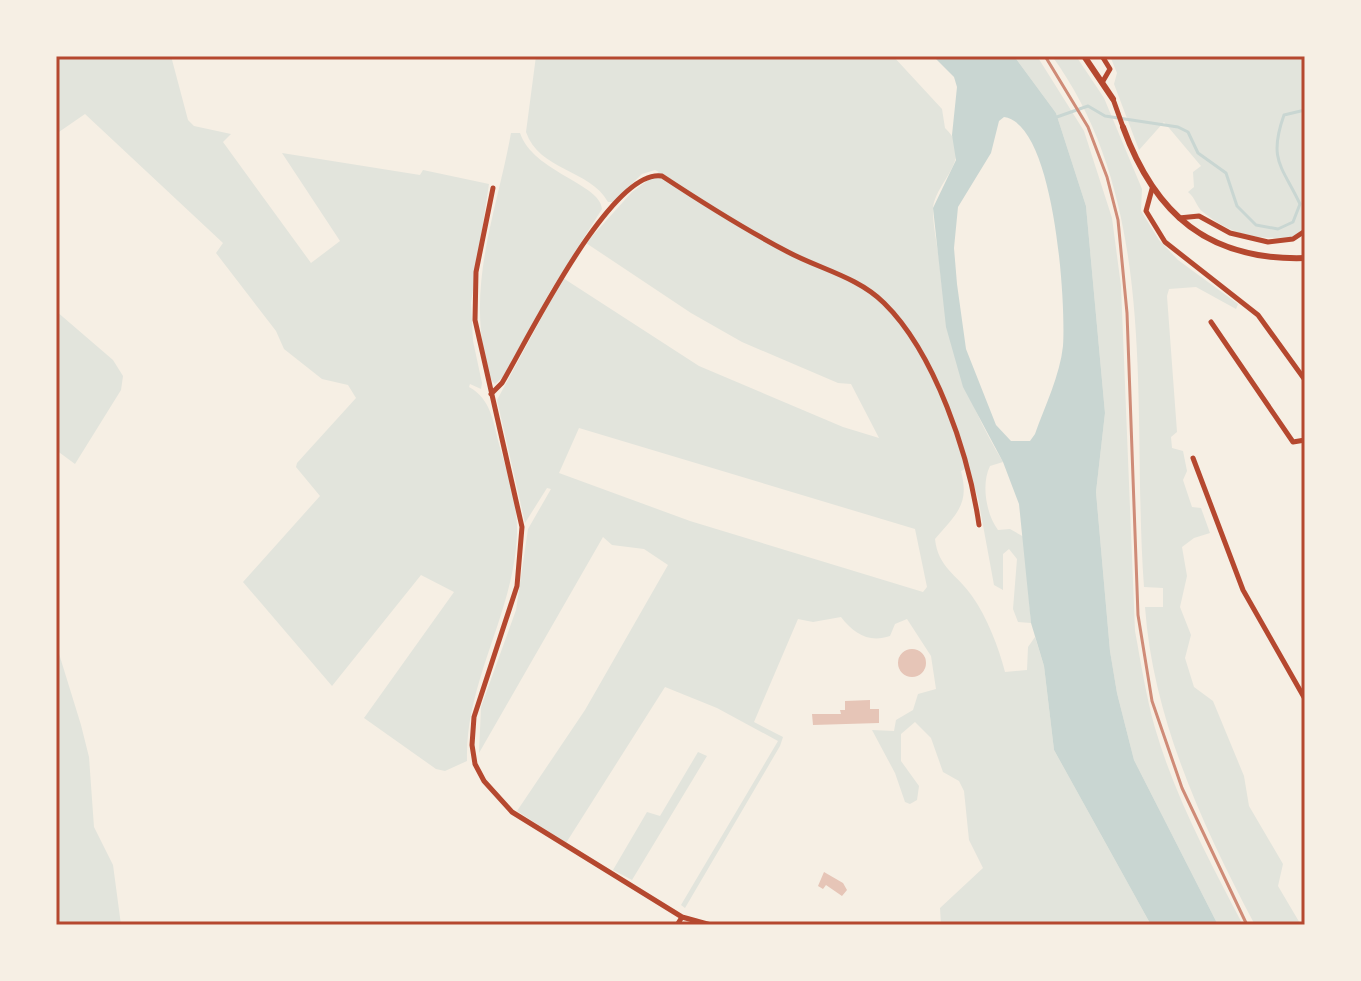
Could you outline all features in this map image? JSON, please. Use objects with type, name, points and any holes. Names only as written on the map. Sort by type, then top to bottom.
[{"type":"street","points":[[1084,56],[1113,99],[1137,165],[1152,189],[1178,219],[1205,238],[1229,249],[1266,258],[1305,258]]},
{"type":"street","points":[[1102,56],[1110,69],[1103,81]]},
{"type":"street","points":[[490,395],[502,383],[555,286],[608,210],[642,178],[662,176],[706,207],[827,272],[854,279],[884,302],[906,328],[953,418],[979,525]]},
{"type":"street","points":[[493,188],[481,240],[475,304],[478,341],[522,527],[517,586],[474,717],[475,764],[494,795],[512,812],[682,917],[711,925]]},
{"type":"street","points":[[1152,189],[1146,211],[1165,242],[1258,315],[1305,380]]},
{"type":"street","points":[[1178,219],[1199,216],[1230,233],[1268,242],[1293,239],[1305,231]]},
{"type":"street","points":[[1211,322],[1293,442],[1305,440]]},
{"type":"street","points":[[1193,458],[1243,590],[1305,699]]},
{"type":"street","points":[[677,925],[682,917]]},
{"type":"shaded area","points":[[56,56],[171,56],[188,120],[194,126],[231,134],[223,142],[311,263],[340,241],[282,153],[420,175],[423,170],[489,184],[471,303],[473,341],[482,383],[481,389],[470,384],[469,387],[487,404],[493,419],[514,500],[517,534],[508,592],[474,703],[468,732],[467,761],[445,771],[436,769],[364,718],[454,592],[421,575],[332,686],[243,582],[320,496],[296,467],[297,463],[356,398],[348,385],[322,379],[284,349],[276,331],[216,253],[223,243],[85,114],[56,134]]},
{"type":"shaded area","points":[[536,56],[893,56],[942,109],[945,128],[954,139],[957,150],[933,210],[946,315],[966,388],[1003,462],[990,466],[987,473],[985,490],[990,516],[998,530],[1010,529],[1024,537],[1031,623],[1018,622],[1013,609],[1017,559],[1009,549],[1003,554],[1003,590],[994,585],[978,498],[968,468],[961,471],[962,501],[955,515],[935,539],[937,549],[944,564],[967,589],[983,613],[1005,672],[1027,670],[1028,647],[1035,637],[1044,666],[1054,750],[1151,925],[941,925],[940,908],[983,868],[969,840],[964,791],[959,781],[943,772],[931,738],[915,722],[901,734],[901,761],[919,786],[917,800],[910,804],[905,802],[895,773],[872,730],[894,731],[896,720],[913,710],[918,694],[936,689],[931,656],[907,619],[895,624],[890,636],[869,638],[851,628],[841,617],[813,622],[798,619],[754,722],[783,737],[780,746],[685,908],[681,905],[778,741],[717,708],[665,687],[566,843],[517,811],[585,710],[668,565],[644,549],[612,545],[603,537],[479,753],[481,707],[516,610],[528,529],[551,489],[547,488],[525,523],[497,400],[563,278],[699,366],[843,427],[879,438],[851,384],[838,383],[742,342],[691,313],[586,243],[632,192],[659,172],[655,170],[642,174],[613,202],[608,202],[589,183],[542,155],[526,132]],"holes":[[[579,428],[915,529],[927,587],[923,592],[690,521],[559,473]]]},
{"type":"shaded area","points":[[933,56],[1014,56],[1056,113],[1086,206],[1105,413],[1096,492],[1110,651],[1117,693],[1134,760],[1218,925],[1151,925],[1054,750],[1044,666],[1031,623],[1019,504],[1003,462],[963,387],[946,327],[933,208],[956,160],[952,135],[957,87],[954,77]],"holes":[[[1004,117],[1021,127],[1035,150],[1054,218],[1062,293],[1063,346],[1035,434],[1030,441],[1011,441],[996,425],[966,349],[954,248],[958,207],[991,153],[999,121]]]},
{"type":"shaded area","points":[[1014,56],[1037,56],[1084,131],[1112,218],[1121,286],[1135,631],[1149,704],[1163,754],[1194,829],[1243,925],[1218,925],[1134,760],[1110,651],[1096,492],[1105,413],[1086,206],[1056,113]]},
{"type":"shaded area","points":[[1052,56],[1076,56],[1104,98],[1142,189],[1141,211],[1159,240],[1178,260],[1238,304],[1236,309],[1196,287],[1169,289],[1167,296],[1177,432],[1171,437],[1172,448],[1183,451],[1187,471],[1183,480],[1192,507],[1201,508],[1210,533],[1194,538],[1182,547],[1187,576],[1180,607],[1191,635],[1185,658],[1194,687],[1213,701],[1244,776],[1249,806],[1283,864],[1278,886],[1301,925],[1255,925],[1199,811],[1158,690],[1145,607],[1163,607],[1163,588],[1144,587],[1138,381],[1126,244],[1111,178],[1087,115]]},
{"type":"shaded area","points":[[1110,56],[1305,56],[1305,229],[1300,236],[1273,238],[1237,232],[1201,210],[1188,192],[1194,187],[1193,172],[1201,166],[1164,122],[1139,150],[1114,84],[1117,73]]},
{"type":"shaded area","points":[[511,133],[520,133],[538,158],[591,192],[602,209],[551,290],[503,377],[495,384],[489,375],[485,357],[480,300],[487,244]]},
{"type":"shaded area","points":[[56,311],[113,360],[123,376],[121,390],[75,464],[56,450]]},
{"type":"shaded area","points":[[56,644],[89,757],[94,827],[113,865],[121,925],[56,925]]},
{"type":"shaded area","points":[[698,752],[707,756],[632,880],[613,870],[647,812],[660,816]]},
{"type":"building","points":[[912,649],[922,653],[926,663],[922,673],[912,677],[902,673],[898,663],[902,653]]},
{"type":"building","points":[[870,700],[870,709],[879,709],[879,723],[813,725],[812,714],[841,714],[840,710],[845,710],[845,701]]},
{"type":"building","points":[[824,872],[843,883],[847,890],[842,896],[826,885],[823,889],[818,886]]},
{"type":"waterway","points":[[1054,118],[1088,106],[1105,116],[1178,127],[1188,132],[1198,153],[1226,173],[1237,206],[1256,225],[1278,229],[1293,222],[1300,204],[1279,162],[1279,130],[1284,115],[1305,110]]},
{"type":"railway","points":[[1045,56],[1088,127],[1107,177],[1118,220],[1127,313],[1138,615],[1152,701],[1182,788],[1247,925]]}]
